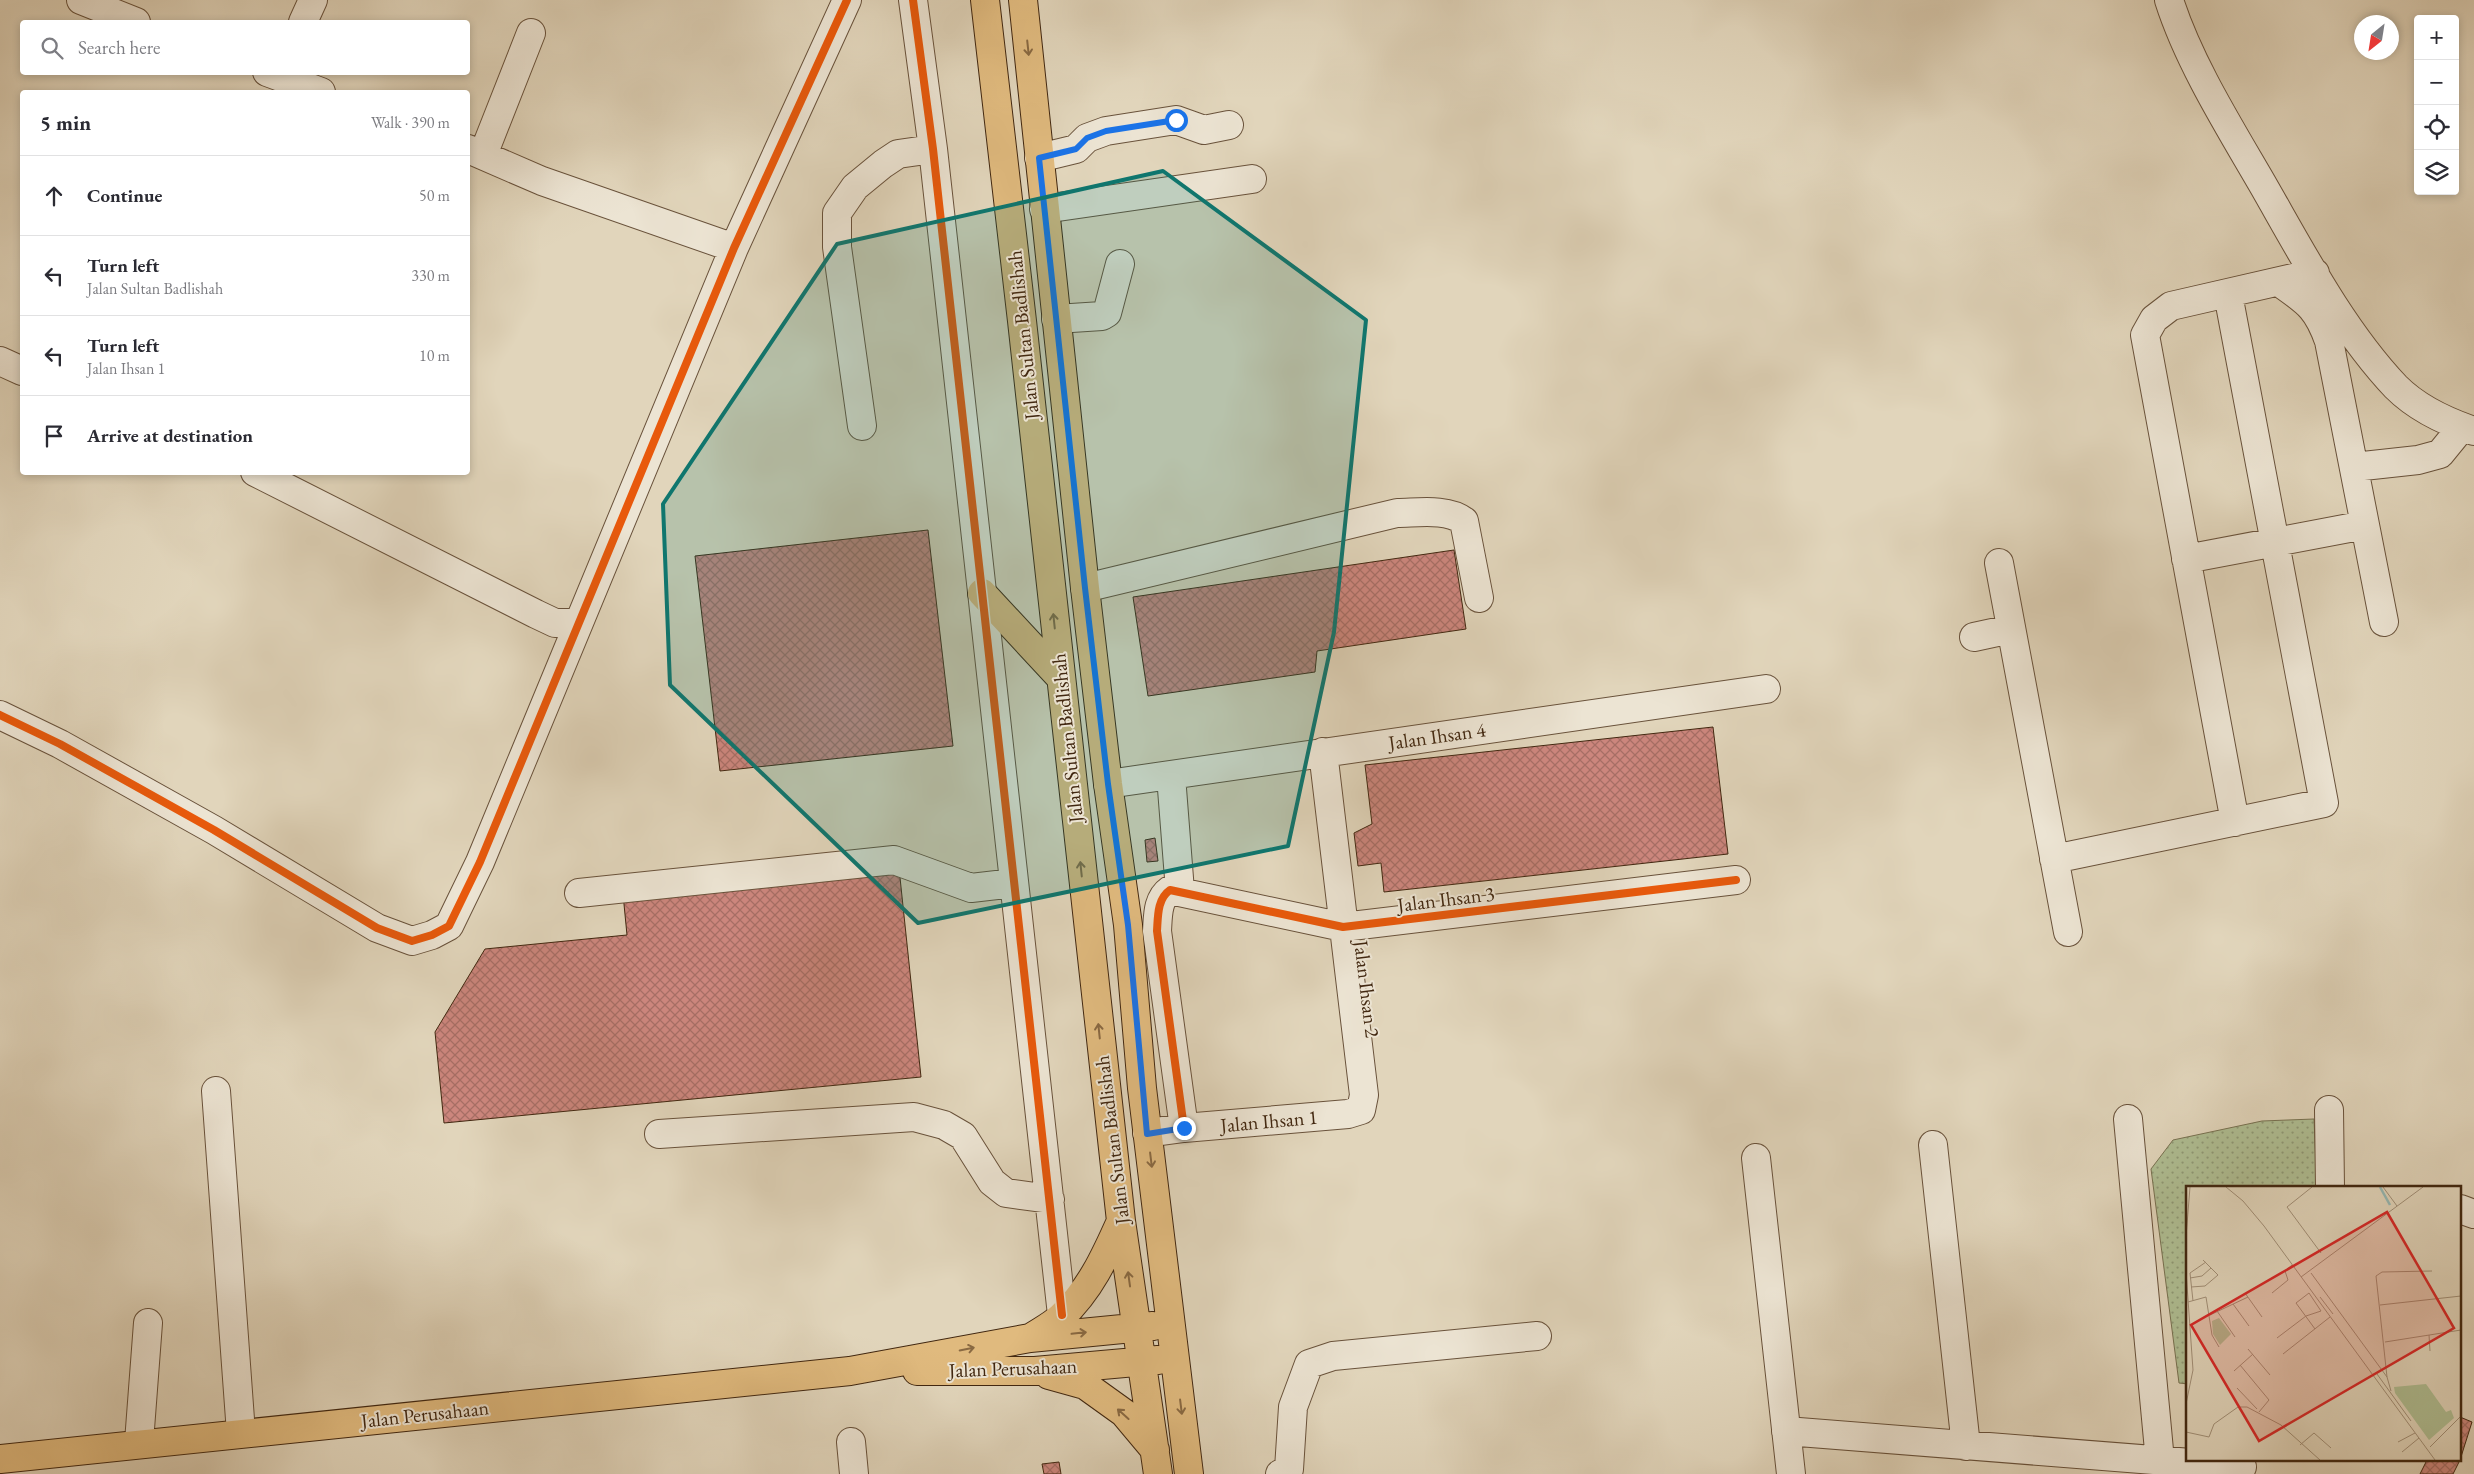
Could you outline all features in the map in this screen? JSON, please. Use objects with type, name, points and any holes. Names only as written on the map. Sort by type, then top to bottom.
[{"type":"main road","name":"Jalan Sultan Badlishah","points":[[985,0],[1120,1221],[1156,1462]]},
{"type":"main road","name":"Jalan Sultan Badlishah","points":[[1023,0],[1085,588],[1108,784],[1128,925],[1147,1134],[1189,1474]]},
{"type":"main road","points":[[982,593],[1060,677]]},
{"type":"main road","points":[[1030,1338],[1062,1315],[1083,1293],[1100,1268],[1120,1221]]},
{"type":"main road","name":"Jalan Perusahaan","points":[[0,1458],[139,1442],[850,1371],[1030,1338],[1171,1325]]},
{"type":"main road","name":"Jalan Perusahaan","points":[[850,1371],[1035,1371],[1141,1360],[1176,1359]]},
{"type":"main road","points":[[1035,1371],[1084,1385],[1124,1413],[1156,1462]]},
{"type":"street","points":[[81,0],[131,20]]},
{"type":"street","points":[[304,20],[313,0]]},
{"type":"street","points":[[0,715],[60,744],[214,830],[378,928],[412,941],[432,935],[449,926],[480,862],[734,248],[848,0]]},
{"type":"street","points":[[913,0],[932,149],[1062,1315]]},
{"type":"street","points":[[2169,0],[2178,28],[2235,137],[2315,273],[2357,339],[2397,388],[2443,420],[2468,429],[2440,454],[2418,460],[2354,467]]},
{"type":"street","points":[[531,33],[475,152],[542,181],[734,248]]},
{"type":"street","points":[[278,75],[316,90]]},
{"type":"street","points":[[1039,158],[1076,149],[1087,138],[1106,131],[1176,120],[1204,130],[1229,125]]},
{"type":"street","points":[[862,426],[837,247],[837,214],[855,186],[883,164],[898,154],[932,149]]},
{"type":"street","points":[[1044,209],[1252,179]]},
{"type":"street","points":[[1056,319],[1102,316],[1107,313],[1120,264]]},
{"type":"street","points":[[2235,822],[2145,335],[2154,319],[2172,306],[2315,273]]},
{"type":"street","points":[[2279,282],[2311,305],[2322,319],[2329,341],[2384,622]]},
{"type":"street","points":[[2054,859],[2324,804],[2228,294]]},
{"type":"street","points":[[0,362],[20,370]]},
{"type":"street","points":[[261,475],[555,623],[578,623]]},
{"type":"street","points":[[1085,588],[1397,512],[1440,513],[1457,516],[1464,521],[1479,598]]},
{"type":"street","points":[[2186,559],[2365,525]]},
{"type":"street","points":[[1999,563],[2068,932]]},
{"type":"street","points":[[1974,637],[2011,629]]},
{"type":"street","name":"Jalan Ihsan 4","points":[[1108,784],[1766,689]]},
{"type":"street","name":"Jalan Ihsan 2","points":[[1323,752],[1364,1094],[1361,1110]]},
{"type":"street","points":[[1171,776],[1172,893],[1159,909],[1156,931],[1184,1128]]},
{"type":"street","points":[[579,894],[894,860],[971,888],[1014,883]]},
{"type":"street","name":"Jalan Ihsan 3","points":[[1172,893],[1343,928],[1736,880]]},
{"type":"street","points":[[216,1091],[241,1433]]},
{"type":"street","name":"Jalan Ihsan 1","points":[[1147,1134],[1184,1128],[1348,1114],[1361,1110]]},
{"type":"street","points":[[2329,1110],[2330,1186]]},
{"type":"street","points":[[659,1134],[914,1117],[944,1125],[963,1136],[992,1182],[1006,1193],[1050,1199]]},
{"type":"street","points":[[2128,1119],[2160,1461]]},
{"type":"street","points":[[1933,1145],[1966,1446]]},
{"type":"street","points":[[1756,1158],[1791,1474]]},
{"type":"street","points":[[2462,1210],[2474,1214]]},
{"type":"street","points":[[139,1442],[148,1323]]},
{"type":"street","points":[[1280,1474],[1289,1468],[1293,1406],[1309,1364],[1333,1356],[1537,1336]]},
{"type":"street","points":[[1786,1432],[2242,1467]]},
{"type":"street","points":[[851,1442],[854,1474]]},
{"type":"highlighted area","points":[[1163,171],[1366,320],[1334,632],[1288,846],[918,923],[670,685],[663,504],[837,244]]},
{"type":"green space","points":[[2314,1119],[2317,1186],[2186,1186],[2186,1384],[2179,1383],[2151,1169],[2173,1140],[2262,1121]]},
{"type":"building","points":[[928,530],[953,746],[720,771],[695,556]]},
{"type":"building","points":[[1454,550],[1466,629],[1317,651],[1315,672],[1148,696],[1133,597]]},
{"type":"building","points":[[1713,727],[1728,854],[1384,892],[1381,863],[1358,866],[1354,833],[1372,824],[1365,765]]},
{"type":"building","points":[[1155,838],[1158,861],[1147,862],[1145,840]]},
{"type":"building","points":[[899,868],[921,1077],[444,1123],[435,1032],[485,949],[627,935],[623,894]]},
{"type":"building","points":[[2462,1418],[2472,1422],[2462,1454]]},
{"type":"building","points":[[1059,1462],[1061,1474],[1044,1474],[1042,1464]]},
{"type":"building","points":[[2426,1462],[2459,1462],[2453,1474],[2420,1474]]},
{"type":"cycle path","points":[[0,715],[60,744],[214,830],[377,928],[412,941],[432,935],[449,926],[480,862],[734,248],[847,0]]},
{"type":"cycle path","points":[[913,0],[933,149],[1062,1315]]},
{"type":"cycle path","points":[[1184,1128],[1157,931],[1160,903],[1170,890],[1343,927],[1736,880]]},
{"type":"route","points":[[1176,120],[1106,131],[1087,138],[1076,149],[1039,158],[1085,588],[1108,784],[1128,925],[1135,1024],[1147,1134],[1184,1128]]}]
